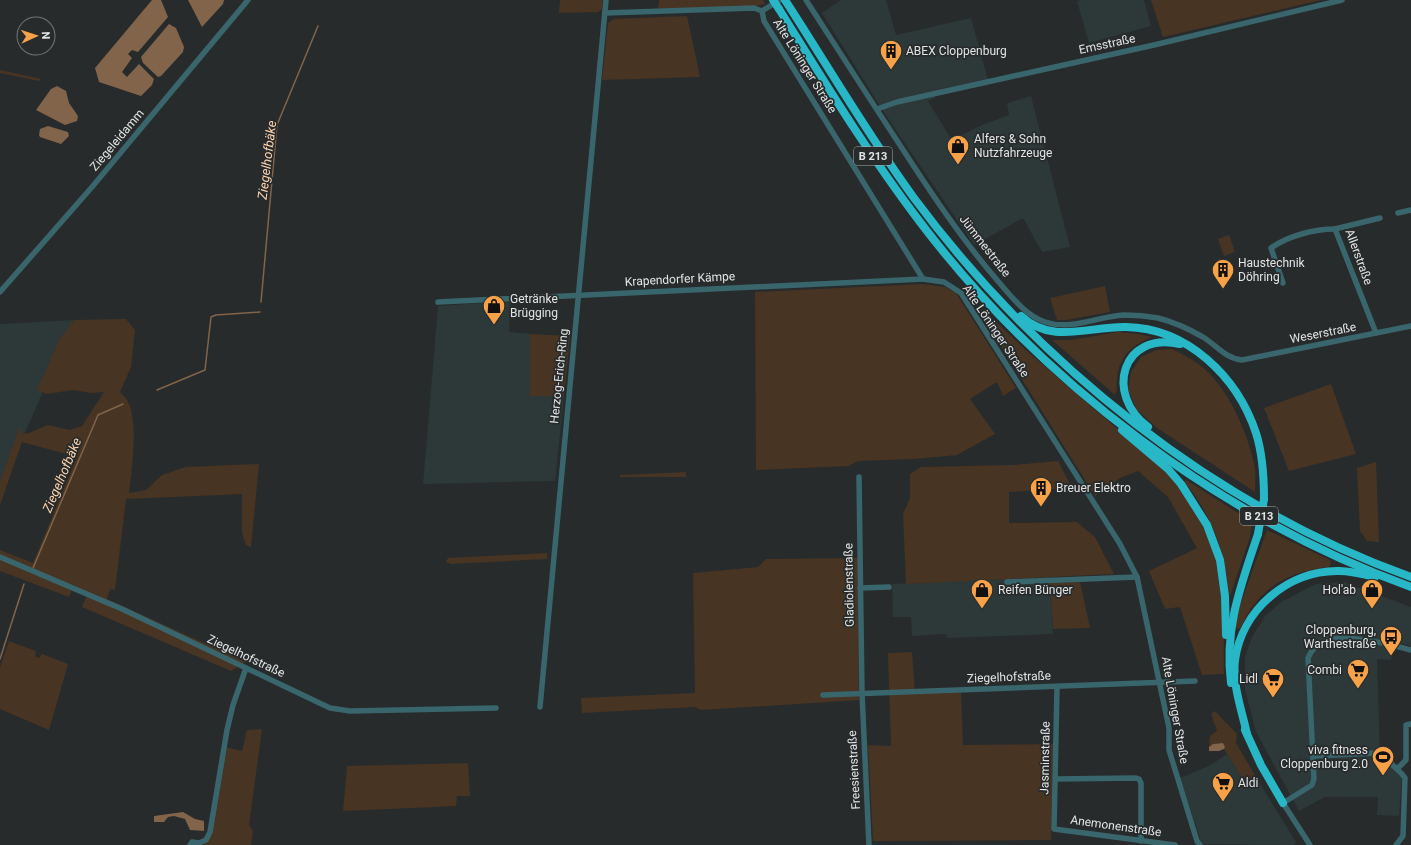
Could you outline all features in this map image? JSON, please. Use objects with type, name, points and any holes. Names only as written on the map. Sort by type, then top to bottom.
[{"type":"highway","name":"B 213","points":[[773,0],[886,175],[920,223],[993,308],[1030,346],[1076,388],[1119,423],[1176,465],[1248,510],[1338,556],[1411,587]]},
{"type":"highway","name":"B 213","points":[[786,2],[884,156],[915,199],[966,263],[1003,304],[1075,374],[1120,412],[1166,446],[1223,484],[1298,526],[1342,548],[1411,577]]},
{"type":"highway","name":"B 213","points":[[966,263],[973,265],[1006,302],[1025,320],[1039,328],[1058,333],[1111,328],[1146,329],[1164,333],[1189,346],[1220,371],[1246,410],[1256,433],[1264,477],[1264,499],[1258,534],[1238,596],[1229,644],[1232,692],[1247,734]]},
{"type":"highway","points":[[1166,446],[1162,438],[1143,423],[1129,408],[1122,387],[1125,371],[1134,354],[1144,346],[1157,342],[1189,346]]},
{"type":"highway","points":[[1119,423],[1122,432],[1168,469],[1181,484],[1207,525],[1220,560],[1225,596],[1226,632],[1229,644]]},
{"type":"highway","name":"B 213","points":[[1247,734],[1238,694],[1235,661],[1239,641],[1246,627],[1258,609],[1272,594],[1292,581],[1316,574],[1338,571],[1363,574],[1398,582]]},
{"type":"highway","points":[[1247,734],[1261,766],[1283,803]]},
{"type":"street","name":"Ziegeleidamm","points":[[0,292],[92,187],[248,0]]},
{"type":"street","name":"Herzog-Erich-Ring","points":[[540,707],[606,0]]},
{"type":"street","name":"Alte Löninger Straße","points":[[780,0],[762,11],[764,21],[923,279],[944,282],[961,293],[1120,544],[1137,577],[1169,728],[1169,750],[1197,841],[1200,845]]},
{"type":"street","name":"Jümmestraße","points":[[806,0],[953,224],[1006,291],[1033,315],[1045,322],[1065,325],[1124,315],[1150,317],[1170,321],[1205,338],[1229,357],[1239,360]]},
{"type":"street","name":"Emsstraße","points":[[877,109],[897,102],[1154,45],[1342,0]]},
{"type":"street","points":[[605,13],[752,8],[762,11]]},
{"type":"street","points":[[1398,214],[1411,210]]},
{"type":"street","name":"Allerstraße","points":[[1376,333],[1335,229],[1380,218]]},
{"type":"street","points":[[1283,283],[1271,248],[1283,240],[1327,229],[1335,229]]},
{"type":"street","name":"Krapendorfer Kämpe","points":[[438,302],[923,279]]},
{"type":"street","name":"Weserstraße","points":[[1239,360],[1411,326]]},
{"type":"street","name":"Gladiolenstraße","points":[[859,477],[862,693]]},
{"type":"street","name":"Ziegelhofstraße","points":[[0,557],[122,609],[330,708],[350,711],[496,708]]},
{"type":"street","points":[[1007,582],[1137,577]]},
{"type":"street","points":[[860,588],[889,587]]},
{"type":"street","points":[[1310,845],[1283,803],[1312,785],[1314,779],[1308,658],[1312,651],[1324,641],[1354,639],[1379,642],[1411,650]]},
{"type":"street","points":[[190,845],[192,842],[199,843],[206,840],[210,832],[226,730],[233,704],[246,668]]},
{"type":"street","name":"Ziegelhofstraße","points":[[823,695],[1195,681]]},
{"type":"street","name":"Jasminstraße","points":[[1054,829],[1057,687]]},
{"type":"street","name":"Freesienstraße","points":[[862,693],[869,845]]},
{"type":"street","points":[[1397,769],[1406,760],[1406,725],[1411,724]]},
{"type":"street","points":[[1313,756],[1375,753],[1382,755],[1397,769],[1405,778],[1405,823],[1403,836],[1396,845]]},
{"type":"street","points":[[1056,779],[1139,779],[1141,783],[1141,840]]},
{"type":"street","name":"Anemonenstraße","points":[[1054,829],[1141,840],[1148,844],[1175,845]]},
{"type":"shaded area","points":[[152,0],[161,0],[168,17],[138,52],[132,50],[128,54],[132,58],[122,72],[127,77],[139,64],[154,79],[152,85],[141,96],[99,82],[95,68]]},
{"type":"shaded area","points":[[188,0],[224,0],[223,4],[202,27]]},
{"type":"shaded area","points":[[560,0],[603,0],[602,9],[598,12],[559,13]]},
{"type":"shaded area","points":[[659,0],[763,0],[765,4],[755,6],[658,9]]},
{"type":"shaded area","points":[[841,0],[886,0],[896,35],[971,18],[988,80],[934,92],[935,98],[928,101],[952,140],[982,125],[1009,115],[1007,103],[1031,96],[1070,247],[1042,252],[1023,218],[974,245],[883,111],[822,13]]},
{"type":"shaded area","points":[[1144,0],[1151,26],[1089,43],[1077,1]]},
{"type":"shaded area","points":[[1151,0],[1321,0],[1163,37]]},
{"type":"shaded area","points":[[687,16],[700,77],[602,80],[608,23],[614,19]]},
{"type":"shaded area","points":[[169,24],[176,28],[184,47],[183,52],[161,76],[158,77],[143,63],[141,57]]},
{"type":"shaded area","points":[[0,70],[41,79],[39,81],[0,73]]},
{"type":"shaded area","points":[[57,86],[66,91],[69,103],[78,116],[77,121],[65,125],[36,110],[51,89]]},
{"type":"shaded area","points":[[48,126],[68,132],[69,136],[61,144],[40,137],[40,129]]},
{"type":"shaded area","points":[[1229,235],[1235,252],[1224,256],[1218,239]]},
{"type":"shaded area","points":[[923,284],[945,287],[956,293],[1016,388],[1003,396],[997,382],[970,399],[995,434],[957,455],[914,459],[858,461],[848,466],[756,470],[755,292]]},
{"type":"shaded area","points":[[1105,286],[1110,312],[1066,320],[1057,320],[1050,298]]},
{"type":"shaded area","points":[[510,301],[509,332],[530,334],[530,395],[564,396],[555,481],[423,484],[438,306]]},
{"type":"shaded area","points":[[126,319],[135,330],[131,367],[120,392],[129,404],[133,423],[134,447],[129,493],[146,490],[162,475],[186,467],[259,464],[251,547],[246,545],[242,533],[242,494],[126,499],[115,590],[110,589],[107,599],[246,662],[231,671],[82,607],[88,593],[73,587],[69,597],[0,571],[0,550],[33,563],[77,457],[22,442],[0,505],[0,481],[19,428],[23,434],[48,425],[70,430],[82,426],[104,392],[91,393],[73,390],[47,394],[37,390],[59,340],[74,320]]},
{"type":"shaded area","points":[[74,320],[0,490],[0,324]]},
{"type":"shaded area","points":[[994,320],[1028,352],[1165,470],[1196,513],[1211,545],[1221,579],[1224,606],[1224,674],[1202,675],[1180,607],[1165,609],[1149,571],[1197,548],[1168,497],[1138,471],[1120,478],[1095,496],[988,325]]},
{"type":"shaded area","points":[[1118,332],[1152,337],[1135,346],[1124,357],[1118,372],[1117,391],[1114,394],[1052,340],[1071,340]]},
{"type":"shaded area","points":[[530,334],[570,336],[564,396],[530,396]]},
{"type":"shaded area","points":[[1172,349],[1191,359],[1211,375],[1220,386],[1236,412],[1252,455],[1255,471],[1255,492],[1157,428],[1137,410],[1128,390],[1131,372],[1141,357],[1156,350]]},
{"type":"shaded area","points":[[1331,384],[1356,454],[1289,471],[1264,408]]},
{"type":"shaded area","points":[[1058,461],[1072,488],[1009,492],[1009,523],[1077,522],[1095,537],[1114,574],[906,584],[903,514],[910,498],[910,474],[921,467],[1014,465]]},
{"type":"shaded area","points":[[1376,462],[1379,542],[1367,541],[1360,531],[1357,468]]},
{"type":"shaded area","points":[[686,472],[686,477],[620,477],[620,475]]},
{"type":"shaded area","points":[[1185,479],[1252,522],[1250,537],[1230,596],[1217,539],[1198,500],[1185,483]]},
{"type":"shaded area","points":[[1267,530],[1330,560],[1331,563],[1329,567],[1299,573],[1275,584],[1255,603],[1240,629],[1236,628],[1238,611]]},
{"type":"shaded area","points":[[547,553],[547,559],[451,564],[446,562],[448,558]]},
{"type":"shaded area","points":[[858,558],[859,700],[701,710],[695,707],[582,713],[581,698],[695,693],[693,573],[758,567],[766,559]]},
{"type":"shaded area","name":"Reifen Bünger","points":[[1050,577],[1053,634],[947,638],[946,634],[912,636],[911,617],[893,617],[892,584]]},
{"type":"shaded area","points":[[1080,582],[1090,628],[1053,629],[1050,583]]},
{"type":"shaded area","points":[[1344,582],[1411,607],[1411,646],[1396,642],[1391,660],[1377,659],[1380,755],[1402,778],[1399,816],[1377,815],[1378,797],[1325,797],[1299,811],[1256,732],[1245,690],[1245,657],[1252,637],[1265,616],[1281,602],[1316,584]]},
{"type":"shaded area","points":[[9,641],[36,651],[35,656],[39,658],[42,654],[68,664],[49,730],[0,709],[0,667]]},
{"type":"shaded area","points":[[912,652],[915,693],[961,692],[963,745],[1053,744],[1051,840],[873,841],[868,745],[891,746],[888,653]]},
{"type":"shaded area","points":[[1215,711],[1237,734],[1236,743],[1256,777],[1253,780],[1242,778],[1224,749],[1225,747],[1223,743],[1213,744],[1209,747],[1210,736],[1217,731],[1211,714]]},
{"type":"shaded area","points":[[262,729],[249,825],[253,830],[251,845],[204,845],[210,838],[225,747],[242,751],[247,730]]},
{"type":"shaded area","points":[[1223,743],[1225,747],[1224,749],[1219,751],[1209,751],[1209,747],[1213,744]]},
{"type":"shaded area","points":[[1227,754],[1242,778],[1253,780],[1256,777],[1296,842],[1294,845],[1202,844],[1180,778],[1209,766]]},
{"type":"shaded area","points":[[468,763],[470,796],[457,796],[456,806],[343,811],[347,766]]},
{"type":"shaded area","points":[[183,812],[195,819],[204,821],[204,831],[190,830],[185,819],[174,816],[168,817],[164,822],[154,822],[154,816]]},
{"type":"waterway","name":"Ziegelhofbäke","points":[[261,302],[277,125],[318,26]]},
{"type":"waterway","name":"Ziegelhofbäke","points":[[157,390],[205,370],[211,317],[216,315],[260,312]]},
{"type":"waterway","name":"Ziegelhofbäke","points":[[33,568],[98,415],[123,404]]},
{"type":"waterway","name":"Ziegelhofbäke","points":[[0,659],[24,584]]},
{"type":"place","name":"ABEX Cloppenburg","points":[[891,70]]},
{"type":"place","name":"Alfers & Sohn Nutzfahrzeuge","points":[[958,166]]},
{"type":"place","name":"Haustechnik Döhring","points":[[1223,290]]},
{"type":"place","name":"Getränke Brügging","points":[[494,326]]},
{"type":"place","name":"Breuer Elektro","points":[[1041,508]]},
{"type":"place","name":"Reifen Bünger","points":[[982,610]]},
{"type":"place","name":"Hol'ab","points":[[1372,610]]},
{"type":"place","name":"Cloppenburg, Warthestraße","points":[[1391,656]]},
{"type":"place","name":"Combi","points":[[1358,690]]},
{"type":"place","name":"Lidl","points":[[1273,698]]},
{"type":"place","name":"viva fitness Cloppenburg 2.0","points":[[1383,776]]},
{"type":"place","name":"Aldi","points":[[1223,802]]}]
